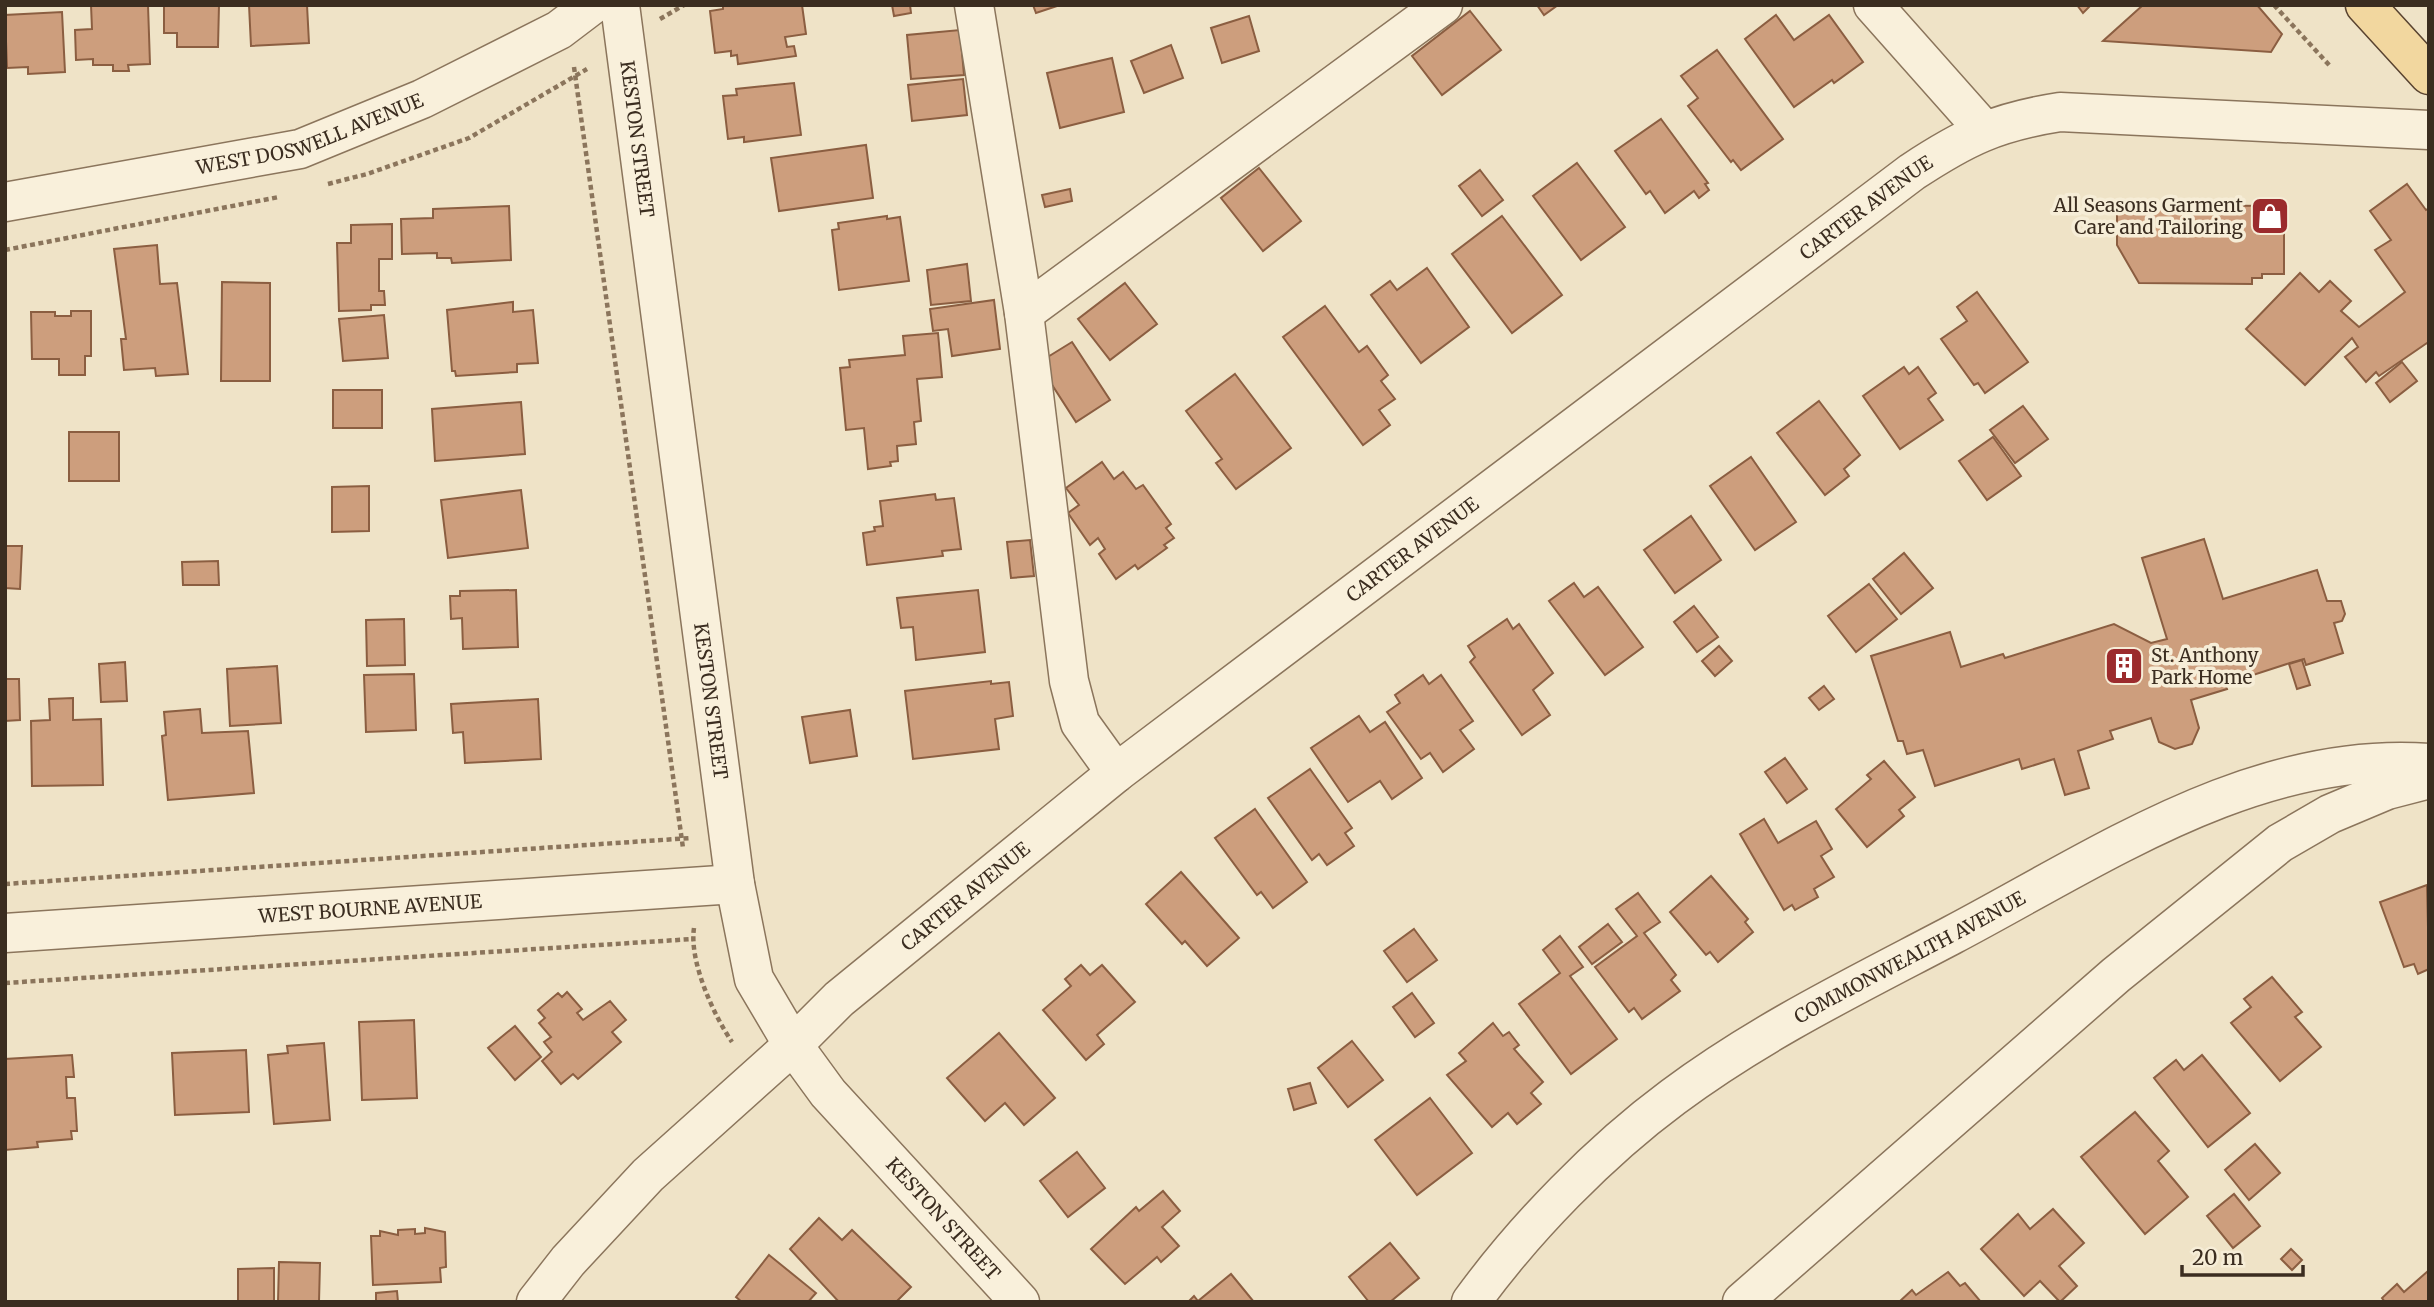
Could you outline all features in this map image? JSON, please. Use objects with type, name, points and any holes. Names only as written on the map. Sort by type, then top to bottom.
[{"type":"main road","points":[[2382,13],[2429,75]]},
{"type":"street","name":"WEST DOSWELL AVENUE","points":[[5,202],[300,149],[422,99],[559,30],[592,5]]},
{"type":"street","name":"KESTON STREET","points":[[620,5],[735,884],[754,979],[793,1045],[828,1093],[1020,1302]]},
{"type":"street","points":[[974,5],[1024,313],[1069,681],[1080,723],[1116,773]]},
{"type":"street","points":[[1024,313],[1443,5]]},
{"type":"street","points":[[1872,5],[1984,130]]},
{"type":"street","name":"CARTER AVENUE","points":[[536,1302],[568,1261],[648,1175],[793,1045],[839,999],[1116,773],[1912,172],[1984,130],[2016,119],[2060,112],[2429,130]]},
{"type":"street","name":"COMMONWEALTH AVENUE","points":[[1471,1302],[1498,1265],[1610,1151],[1671,1098],[1721,1063],[1799,1016],[2167,821],[2234,792],[2305,772],[2392,760],[2429,763]]},
{"type":"street","points":[[1742,1302],[2116,975],[2280,844],[2330,814],[2387,790],[2429,779]]},
{"type":"street","name":"WEST BOURNE AVENUE","points":[[5,933],[735,884]]},
{"type":"path","points":[[2274,5],[2330,66]]},
{"type":"path","points":[[569,57],[577,75],[684,852]]},
{"type":"path","points":[[5,884],[696,838]]},
{"type":"path","points":[[694,928],[692,947],[719,1023],[732,1042]]},
{"type":"path","points":[[5,983],[692,939]]},
{"type":"building","points":[[91,5],[148,5],[150,64],[128,65],[129,71],[113,71],[113,65],[93,65],[93,59],[76,60],[75,30],[92,29]]},
{"type":"building","points":[[164,5],[219,5],[218,47],[177,47],[177,33],[164,33]]},
{"type":"building","points":[[249,5],[307,5],[309,43],[251,46]]},
{"type":"building","points":[[723,5],[802,5],[806,34],[785,37],[787,47],[794,46],[796,56],[738,64],[737,55],[731,56],[731,51],[715,53],[710,11],[723,9]]},
{"type":"building","points":[[892,5],[910,5],[911,13],[894,16]]},
{"type":"building","points":[[1033,5],[1060,5],[1036,13]]},
{"type":"building","points":[[1537,5],[1558,5],[1544,15]]},
{"type":"building","points":[[2077,5],[2091,5],[2083,13]]},
{"type":"building","points":[[2143,5],[2257,5],[2282,34],[2271,52],[2103,41]]},
{"type":"building","points":[[1470,11],[1501,50],[1442,95],[1412,56]]},
{"type":"building","points":[[62,12],[65,72],[28,74],[28,67],[7,68],[5,15]]},
{"type":"building","points":[[1776,15],[1794,40],[1829,15],[1863,62],[1794,107],[1745,39]]},
{"type":"building","points":[[1249,16],[1259,51],[1222,63],[1211,28]]},
{"type":"building","points":[[960,30],[964,75],[911,79],[907,35]]},
{"type":"building","points":[[1171,45],[1183,78],[1144,93],[1131,61]]},
{"type":"building","points":[[1717,50],[1783,139],[1741,170],[1733,160],[1731,162],[1688,106],[1698,98],[1681,76]]},
{"type":"building","points":[[1112,58],[1124,112],[1060,128],[1047,73]]},
{"type":"building","points":[[963,79],[967,115],[912,121],[908,85]]},
{"type":"building","points":[[794,83],[801,135],[744,142],[744,137],[728,139],[723,96],[737,95],[736,89]]},
{"type":"building","points":[[1661,119],[1708,183],[1705,184],[1709,190],[1699,198],[1694,191],[1665,213],[1650,191],[1646,194],[1615,151]]},
{"type":"building","points":[[866,145],[873,198],[779,211],[771,158]]},
{"type":"building","points":[[1577,163],[1625,227],[1581,260],[1533,196]]},
{"type":"building","points":[[1259,168],[1301,221],[1263,251],[1221,198]]},
{"type":"building","points":[[1480,170],[1503,200],[1482,216],[1459,186]]},
{"type":"building","points":[[2407,184],[2426,210],[2429,208],[2429,345],[2427,343],[2379,376],[2376,372],[2366,382],[2345,357],[2358,347],[2352,338],[2305,385],[2246,329],[2300,273],[2319,292],[2330,281],[2351,301],[2341,311],[2359,327],[2405,292],[2375,250],[2391,240],[2370,211]]},
{"type":"building","points":[[1070,189],[1072,201],[1045,207],[1042,195]]},
{"type":"building","points":[[2117,205],[2284,206],[2284,274],[2262,274],[2262,278],[2252,278],[2252,284],[2139,283],[2117,245]]},
{"type":"building","points":[[509,206],[511,260],[452,263],[451,258],[437,258],[437,253],[402,254],[401,219],[433,218],[433,209]]},
{"type":"building","points":[[887,216],[887,219],[900,217],[909,281],[839,290],[832,230],[839,229],[838,223]]},
{"type":"building","points":[[1502,216],[1562,295],[1512,333],[1452,254]]},
{"type":"building","points":[[392,224],[392,259],[379,259],[379,291],[384,291],[385,305],[371,305],[371,310],[339,311],[337,243],[351,243],[351,225]]},
{"type":"building","points":[[157,245],[160,284],[177,283],[188,374],[156,376],[155,368],[124,370],[121,339],[126,339],[114,249]]},
{"type":"building","points":[[967,264],[971,301],[931,305],[927,270]]},
{"type":"building","points":[[1427,268],[1469,327],[1421,363],[1371,295],[1390,281],[1397,290]]},
{"type":"building","points":[[222,282],[270,283],[270,381],[221,381]]},
{"type":"building","points":[[1125,283],[1157,324],[1110,360],[1078,319]]},
{"type":"building","points":[[1977,292],[2028,362],[1985,393],[1978,383],[1974,385],[1941,339],[1967,321],[1957,307]]},
{"type":"building","points":[[994,300],[1000,349],[952,356],[948,329],[933,331],[930,309]]},
{"type":"building","points":[[513,302],[513,312],[533,310],[538,363],[517,364],[517,372],[456,376],[455,371],[452,371],[447,310]]},
{"type":"building","points":[[1325,306],[1359,352],[1367,346],[1388,375],[1381,381],[1395,399],[1379,410],[1390,425],[1363,445],[1283,337]]},
{"type":"building","points":[[71,311],[91,311],[91,356],[85,356],[85,375],[59,375],[59,359],[32,359],[31,312],[55,312],[55,316],[71,316]]},
{"type":"building","points":[[384,315],[388,358],[343,361],[339,319]]},
{"type":"building","points":[[938,333],[942,377],[917,379],[921,421],[914,422],[916,444],[897,446],[898,461],[890,462],[891,466],[868,469],[864,428],[846,430],[840,368],[850,367],[849,360],[905,355],[903,336]]},
{"type":"building","points":[[1072,342],[1110,400],[1076,422],[1038,363]]},
{"type":"building","points":[[2402,362],[2417,381],[2390,402],[2376,383]]},
{"type":"building","points":[[1904,367],[1909,374],[1918,367],[1936,393],[1928,399],[1943,420],[1900,449],[1863,396]]},
{"type":"building","points":[[1235,374],[1291,448],[1236,489],[1216,463],[1222,459],[1186,411]]},
{"type":"building","points":[[333,390],[382,390],[382,428],[333,428]]},
{"type":"building","points":[[1819,401],[1860,455],[1844,469],[1849,476],[1825,495],[1777,433]]},
{"type":"building","points":[[521,402],[525,454],[435,461],[432,409]]},
{"type":"building","points":[[2023,406],[2048,439],[2015,463],[1990,430]]},
{"type":"building","points":[[69,432],[119,432],[119,481],[69,481]]},
{"type":"building","points":[[1993,437],[2021,476],[1987,500],[1959,461]]},
{"type":"building","points":[[1751,457],[1796,522],[1755,550],[1710,486]]},
{"type":"building","points":[[1102,462],[1114,479],[1123,472],[1136,489],[1143,485],[1171,524],[1166,528],[1174,538],[1164,545],[1167,548],[1138,569],[1135,565],[1116,579],[1099,554],[1105,549],[1098,538],[1090,545],[1068,513],[1079,505],[1066,488]]},
{"type":"building","points":[[369,486],[369,531],[332,532],[332,487]]},
{"type":"building","points":[[521,490],[528,548],[448,558],[441,500]]},
{"type":"building","points":[[935,494],[936,500],[954,498],[961,549],[942,551],[943,556],[867,565],[863,533],[883,526],[880,501]]},
{"type":"building","points":[[1691,516],[1721,560],[1675,593],[1644,550]]},
{"type":"building","name":"St. Anthony Park Home","points":[[2204,539],[2223,599],[2317,570],[2327,601],[2341,601],[2345,614],[2342,621],[2334,623],[2343,653],[2306,665],[2304,659],[2290,663],[2225,684],[2227,689],[2191,700],[2199,728],[2192,744],[2175,749],[2159,742],[2151,718],[2110,731],[2113,739],[2078,751],[2089,788],[2065,795],[2054,759],[2022,769],[2019,759],[1935,786],[1923,750],[1907,754],[1903,741],[1898,741],[1871,656],[1950,632],[1961,667],[2003,654],[2005,658],[2114,624],[2151,643],[2167,639],[2142,558]]},
{"type":"building","points":[[1030,540],[1034,576],[1011,578],[1007,542]]},
{"type":"building","points":[[5,546],[22,546],[20,589],[5,588]]},
{"type":"building","points":[[1904,553],[1933,588],[1901,614],[1873,579]]},
{"type":"building","points":[[218,561],[219,585],[183,585],[182,562]]},
{"type":"building","points":[[1574,583],[1584,597],[1598,587],[1643,647],[1605,675],[1549,601]]},
{"type":"building","points":[[1869,584],[1897,619],[1856,652],[1828,616]]},
{"type":"building","points":[[516,590],[518,647],[463,649],[462,618],[451,619],[450,596],[460,596],[460,591]]},
{"type":"building","points":[[978,590],[985,652],[916,660],[913,627],[901,628],[897,598]]},
{"type":"building","points":[[1694,606],[1718,637],[1697,652],[1674,622]]},
{"type":"building","points":[[404,619],[405,665],[367,666],[366,620]]},
{"type":"building","points":[[1507,619],[1513,629],[1519,624],[1553,673],[1533,690],[1550,715],[1522,735],[1470,662],[1475,657],[1468,646]]},
{"type":"building","points":[[1719,646],[1732,661],[1715,676],[1702,661]]},
{"type":"building","points":[[2302,660],[2310,685],[2297,689],[2289,664]]},
{"type":"building","points":[[125,662],[127,701],[101,702],[99,664]]},
{"type":"building","points":[[277,666],[281,723],[230,726],[227,669]]},
{"type":"building","points":[[414,674],[416,730],[366,732],[364,675]]},
{"type":"building","points":[[1423,675],[1429,684],[1441,675],[1473,721],[1460,730],[1474,749],[1443,772],[1430,753],[1421,759],[1387,712],[1400,703],[1395,695]]},
{"type":"building","points":[[5,679],[19,679],[20,720],[5,721]]},
{"type":"building","points":[[991,681],[991,684],[1009,682],[1013,716],[995,719],[999,749],[913,759],[905,691]]},
{"type":"building","points":[[1824,686],[1834,699],[1819,710],[1809,698]]},
{"type":"building","points":[[73,698],[73,720],[101,719],[103,785],[32,786],[31,721],[50,720],[49,699]]},
{"type":"building","points":[[538,699],[541,759],[465,763],[463,732],[453,733],[451,704]]},
{"type":"building","points":[[200,709],[202,733],[248,731],[254,793],[168,800],[162,736],[166,735],[164,712]]},
{"type":"building","points":[[850,710],[857,756],[810,763],[802,717]]},
{"type":"building","points":[[1359,716],[1370,732],[1385,722],[1422,778],[1392,799],[1380,781],[1348,802],[1311,748]]},
{"type":"building","points":[[1785,758],[1807,789],[1787,803],[1765,772]]},
{"type":"building","points":[[1884,761],[1915,797],[1899,810],[1904,816],[1867,847],[1836,809],[1871,779],[1867,775]]},
{"type":"building","points":[[1310,769],[1352,828],[1345,833],[1354,846],[1327,865],[1319,854],[1312,860],[1268,798]]},
{"type":"building","points":[[1255,809],[1307,882],[1273,908],[1261,892],[1257,895],[1215,838]]},
{"type":"building","points":[[1764,819],[1778,843],[1816,821],[1832,849],[1821,856],[1834,877],[1814,889],[1818,897],[1795,910],[1792,905],[1784,910],[1740,834]]},
{"type":"building","points":[[1181,872],[1239,938],[1207,966],[1185,941],[1182,944],[1146,904]]},
{"type":"building","points":[[1711,876],[1748,919],[1745,922],[1753,932],[1718,962],[1710,952],[1706,955],[1670,912]]},
{"type":"building","points":[[2427,885],[2429,969],[2418,974],[2414,964],[2404,967],[2380,902]]},
{"type":"building","points":[[1638,893],[1660,922],[1644,933],[1676,975],[1671,980],[1680,991],[1642,1019],[1634,1008],[1629,1012],[1595,967],[1637,936],[1616,909]]},
{"type":"building","points":[[1608,924],[1622,942],[1592,964],[1579,947]]},
{"type":"building","points":[[1414,929],[1437,960],[1407,982],[1384,951]]},
{"type":"building","points":[[1560,936],[1583,967],[1570,976],[1617,1039],[1571,1074],[1519,1004],[1560,973],[1543,950]]},
{"type":"building","points":[[1081,965],[1090,975],[1102,965],[1135,1002],[1097,1035],[1104,1044],[1086,1060],[1043,1010],[1071,986],[1065,979]]},
{"type":"building","points":[[2272,977],[2302,1012],[2295,1017],[2321,1047],[2280,1081],[2231,1023],[2251,1007],[2244,999]]},
{"type":"building","points":[[567,992],[582,1009],[577,1013],[583,1020],[610,1001],[626,1020],[612,1032],[621,1042],[578,1079],[573,1074],[561,1084],[542,1061],[552,1052],[544,1042],[551,1037],[539,1023],[545,1018],[538,1010],[558,993],[562,997]]},
{"type":"building","points":[[1412,993],[1434,1023],[1415,1037],[1393,1007]]},
{"type":"building","points":[[414,1020],[417,1098],[362,1100],[359,1022]]},
{"type":"building","points":[[1493,1023],[1503,1036],[1509,1032],[1519,1045],[1514,1049],[1543,1082],[1531,1093],[1541,1104],[1517,1124],[1508,1113],[1492,1127],[1447,1075],[1466,1061],[1459,1053]]},
{"type":"building","points":[[515,1026],[541,1057],[515,1080],[488,1048]]},
{"type":"building","points":[[999,1033],[1055,1098],[1024,1125],[1005,1103],[985,1121],[947,1078]]},
{"type":"building","points":[[1352,1041],[1383,1080],[1348,1107],[1318,1068]]},
{"type":"building","points":[[324,1043],[330,1120],[274,1124],[268,1055],[288,1053],[287,1046]]},
{"type":"building","points":[[246,1050],[249,1112],[175,1115],[172,1053]]},
{"type":"building","points":[[72,1055],[74,1077],[66,1077],[67,1098],[75,1098],[77,1131],[71,1131],[72,1139],[37,1142],[38,1147],[5,1150],[5,1059]]},
{"type":"building","points":[[2202,1055],[2250,1113],[2208,1147],[2154,1078],[2176,1060],[2184,1070]]},
{"type":"building","points":[[1310,1083],[1316,1103],[1294,1110],[1288,1089]]},
{"type":"building","points":[[1430,1098],[1472,1153],[1417,1195],[1375,1140]]},
{"type":"building","points":[[2135,1112],[2169,1151],[2158,1161],[2188,1197],[2145,1234],[2081,1157]]},
{"type":"building","points":[[2255,1144],[2280,1173],[2249,1200],[2225,1170]]},
{"type":"building","points":[[1077,1152],[1105,1188],[1068,1217],[1040,1181]]},
{"type":"building","points":[[1163,1191],[1180,1211],[1162,1227],[1179,1246],[1161,1262],[1157,1257],[1125,1284],[1091,1249],[1136,1207],[1139,1211]]},
{"type":"building","points":[[2234,1194],[2260,1226],[2233,1248],[2207,1216]]},
{"type":"building","points":[[2053,1209],[2084,1243],[2059,1266],[2077,1286],[2060,1302],[2040,1281],[2024,1296],[1981,1249],[2018,1214],[2030,1229]]},
{"type":"building","points":[[819,1218],[842,1240],[852,1230],[911,1287],[896,1302],[839,1302],[790,1249]]},
{"type":"building","points":[[425,1228],[445,1232],[446,1267],[440,1268],[441,1282],[373,1285],[371,1236],[380,1236],[380,1231],[398,1235],[398,1230],[415,1229],[415,1234],[425,1233]]},
{"type":"building","points":[[1390,1243],[1419,1278],[1390,1302],[1369,1302],[1349,1277]]},
{"type":"building","points":[[2291,1249],[2302,1260],[2292,1270],[2281,1259]]},
{"type":"building","points":[[769,1255],[816,1293],[808,1302],[742,1302],[736,1297]]},
{"type":"building","points":[[279,1262],[320,1263],[319,1302],[278,1302]]},
{"type":"building","points":[[274,1268],[274,1302],[238,1302],[238,1269]]},
{"type":"building","points":[[2428,1271],[2429,1302],[2385,1302],[2382,1298],[2397,1284],[2404,1292]]},
{"type":"building","points":[[1948,1272],[1960,1286],[1965,1283],[1981,1302],[1899,1302],[1912,1290],[1916,1295]]},
{"type":"building","points":[[1231,1274],[1254,1302],[1188,1302],[1194,1296],[1198,1301]]},
{"type":"building","points":[[397,1291],[398,1302],[376,1302],[376,1293]]},
{"type":"place","name":"All Seasons Garment Care and Tailoring","points":[[2270,216]]},
{"type":"place","name":"St. Anthony Park Home","points":[[2124,666]]}]
